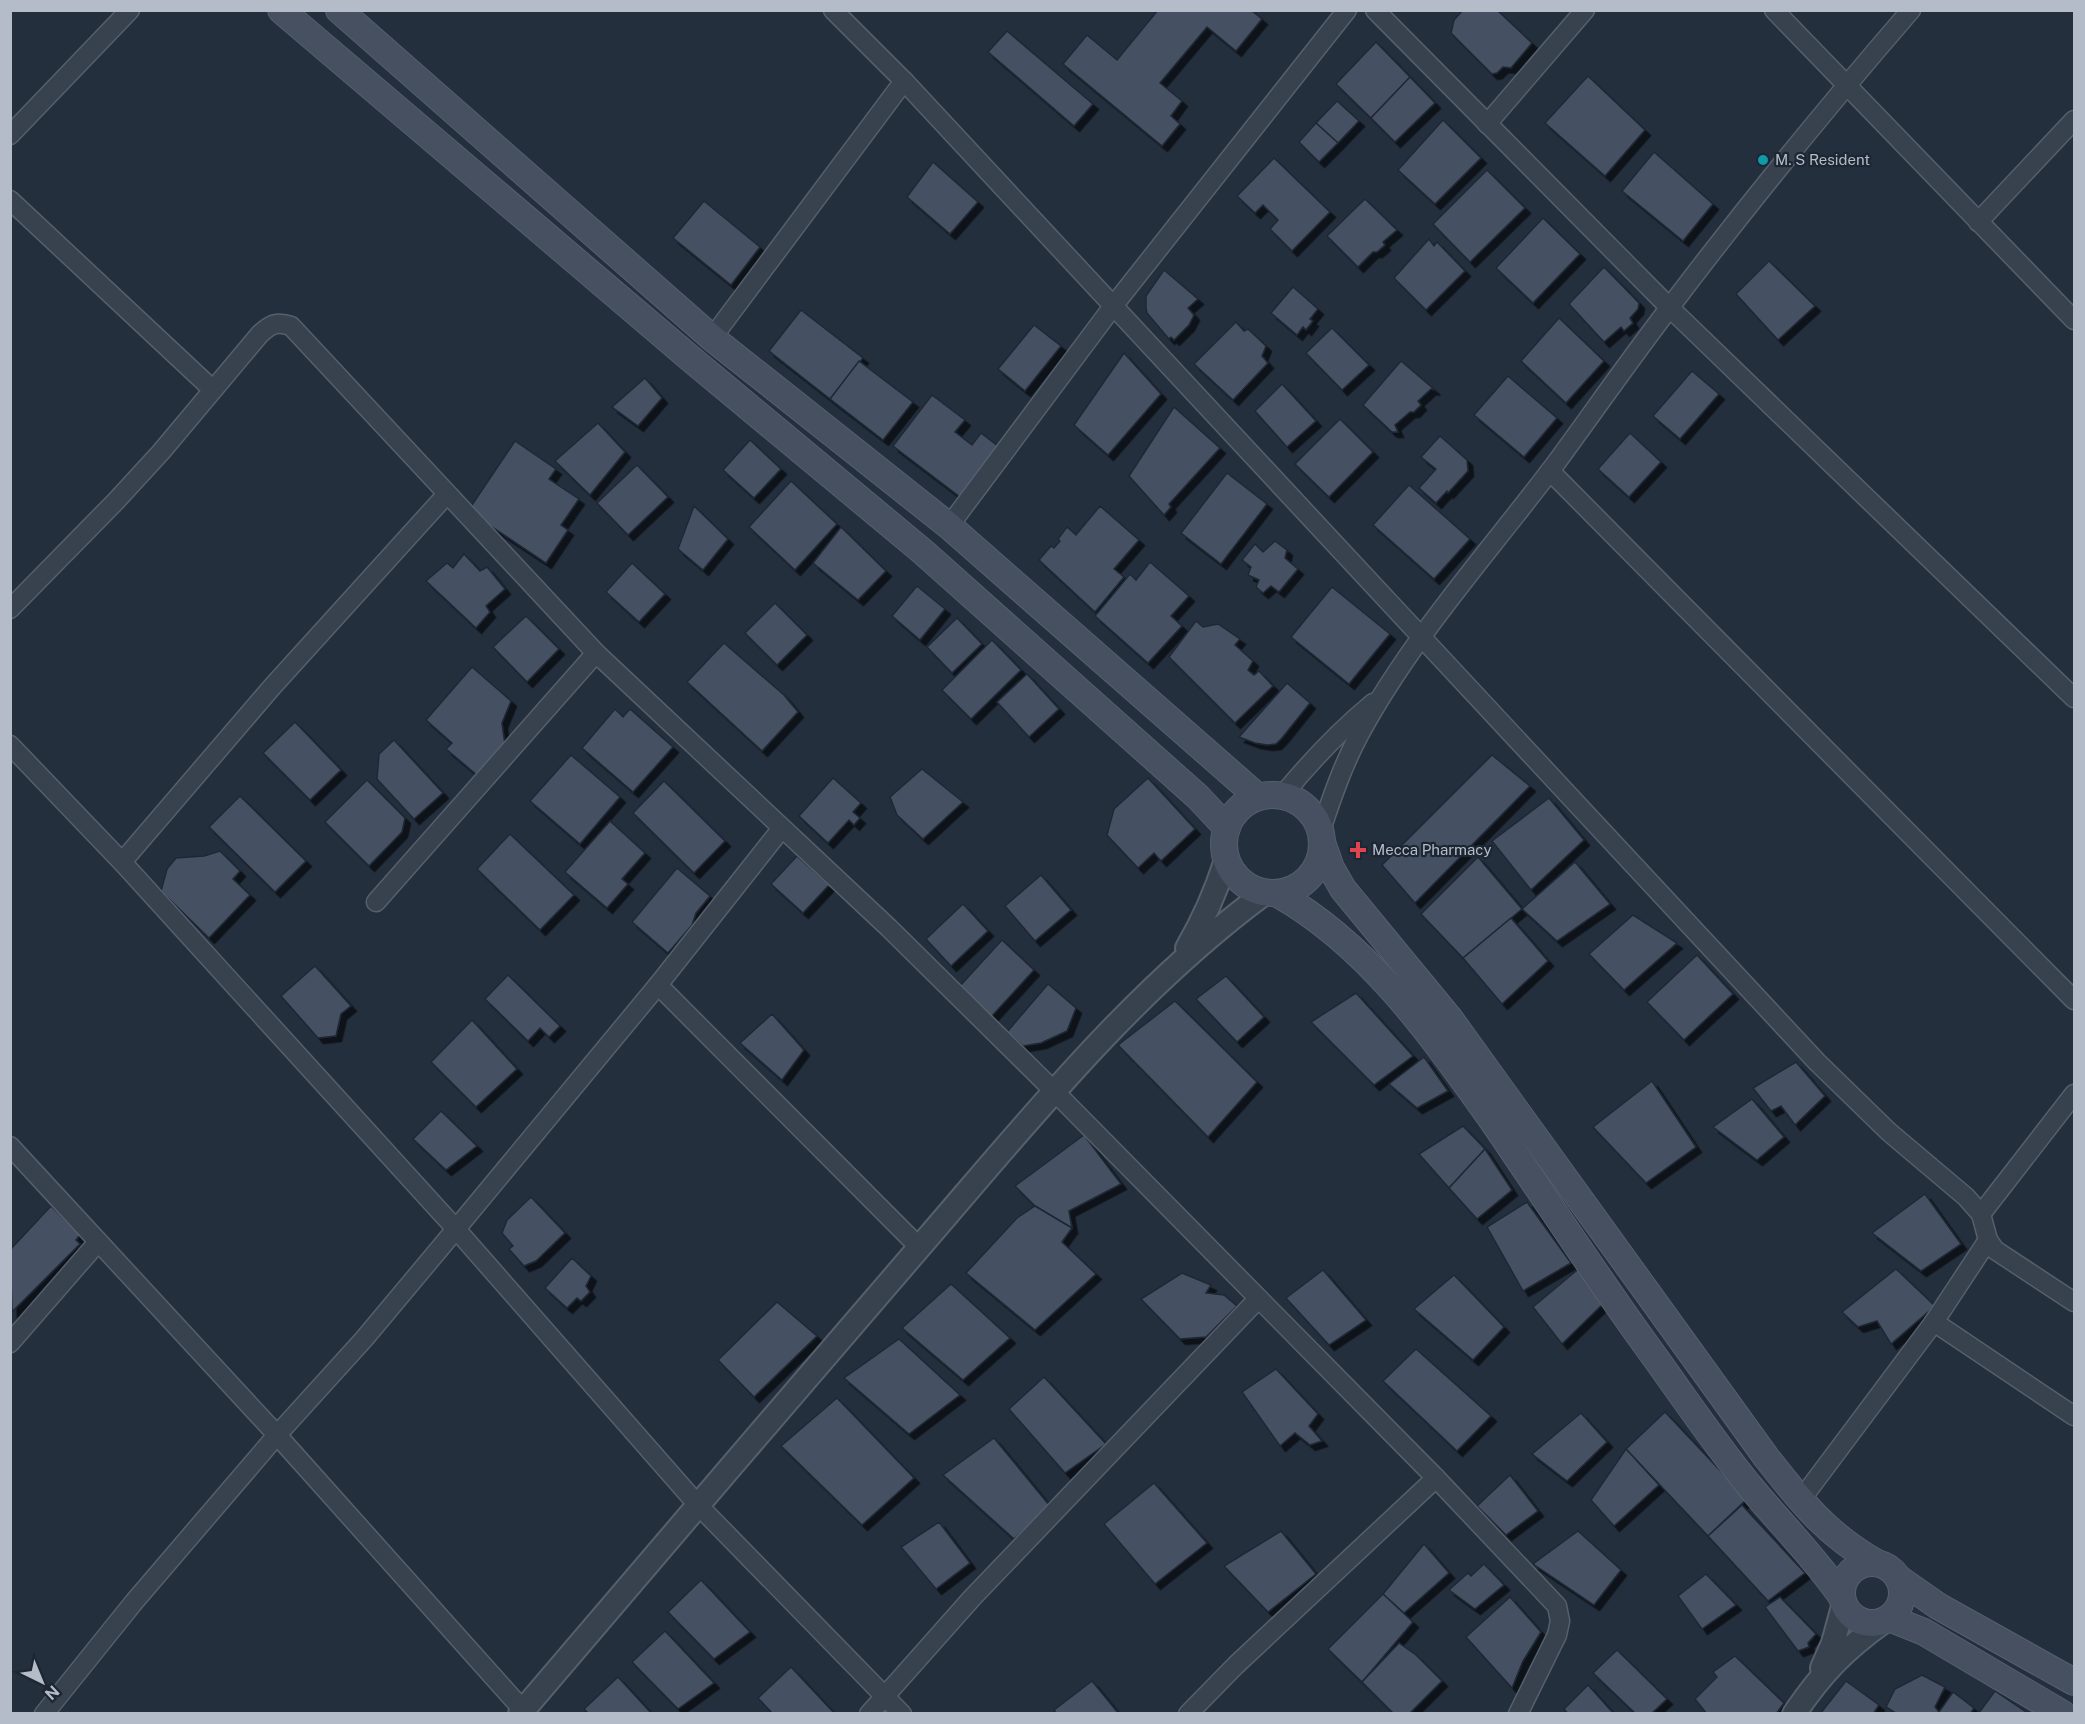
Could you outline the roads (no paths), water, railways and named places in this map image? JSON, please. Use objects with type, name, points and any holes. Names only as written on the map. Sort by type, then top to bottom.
[{"type":"main road","points":[[281,10],[691,359],[922,551],[1198,797],[1227,828]]},
{"type":"main road","points":[[339,10],[712,338],[949,526],[1222,767],[1270,797],[1299,802],[1312,813],[1331,868],[1343,889],[1450,1019],[1739,1421],[1800,1501],[1836,1536],[1938,1606],[2074,1682]]},
{"type":"main road","points":[[1198,797],[1215,792],[1221,785],[1224,776],[1222,767]]},
{"type":"main road","points":[[1270,797],[1245,804],[1234,815],[1227,828],[1224,844],[1226,860],[1232,872],[1252,889],[1271,893],[1317,919],[1380,977],[1431,1035],[1647,1347],[1742,1477],[1810,1555],[1855,1618],[1864,1623],[1886,1620],[1924,1632],[2063,1713]]},
{"type":"main road","points":[[1271,893],[1292,890],[1305,883],[1321,859],[1322,837]]},
{"type":"main road","points":[[1317,919],[1328,901],[1343,889]]},
{"type":"main road","points":[[1843,1600],[1843,1586],[1848,1576],[1856,1568],[1866,1564],[1888,1570],[1903,1595],[1901,1604],[1886,1620]]},
{"type":"street","points":[[13,128],[130,10]]},
{"type":"street","points":[[832,10],[904,81],[1114,305],[1817,1062],[1889,1132],[1966,1197],[1981,1214],[1988,1240],[1995,1250],[2005,1259],[2074,1302]]},
{"type":"street","points":[[949,526],[1114,305],[1347,10]]},
{"type":"street","points":[[1375,10],[1670,308],[2074,698]]},
{"type":"street","points":[[1487,124],[1585,10]]},
{"type":"street","points":[[1774,10],[2074,320]]},
{"type":"street","points":[[1322,837],[1342,772],[1359,735],[1422,637],[1550,471],[1670,308],[1847,84],[1911,10]]},
{"type":"street","points":[[712,338],[904,81]]},
{"type":"street","points":[[1978,222],[2074,120]]},
{"type":"street","points":[[10,200],[212,389]]},
{"type":"street","points":[[10,609],[161,452],[212,389],[270,325],[280,322],[291,326],[596,653],[889,928],[1054,1091],[1436,1478],[1557,1606],[1560,1621],[1557,1635],[1518,1713]]},
{"type":"street","points":[[1550,471],[2074,1000]]},
{"type":"street","points":[[122,862],[272,687],[447,494]]},
{"type":"street","points":[[376,902],[596,653]]},
{"type":"street","points":[[1270,797],[1386,692]]},
{"type":"street","points":[[10,745],[122,862],[456,1229],[697,1504],[902,1713]]},
{"type":"street","points":[[44,1713],[134,1602],[277,1435],[364,1339],[456,1229],[658,985],[782,828]]},
{"type":"street","points":[[1164,977],[1185,951],[1202,922],[1216,892],[1226,860]]},
{"type":"street","points":[[10,1146],[277,1435],[521,1712],[697,1504],[1054,1091],[1164,977],[1213,933],[1271,893]]},
{"type":"street","points":[[658,985],[919,1248]]},
{"type":"street","points":[[1981,1214],[2074,1094]]},
{"type":"street","points":[[1800,1501],[1934,1322],[1988,1240]]},
{"type":"street","points":[[10,1343],[98,1242]]},
{"type":"street","points":[[869,1713],[972,1598],[1258,1299]]},
{"type":"street","points":[[1934,1322],[2074,1416]]},
{"type":"street","points":[[1188,1713],[1244,1657],[1436,1478]]},
{"type":"street","points":[[1817,1680],[1833,1643],[1843,1600]]},
{"type":"street","points":[[1794,1713],[1817,1680],[1848,1649],[1886,1620]]},
{"type":"place","name":"M. S Resident","points":[[1763,160]]},
{"type":"place","name":"Mecca Pharmacy","points":[[1358,850]]}]
